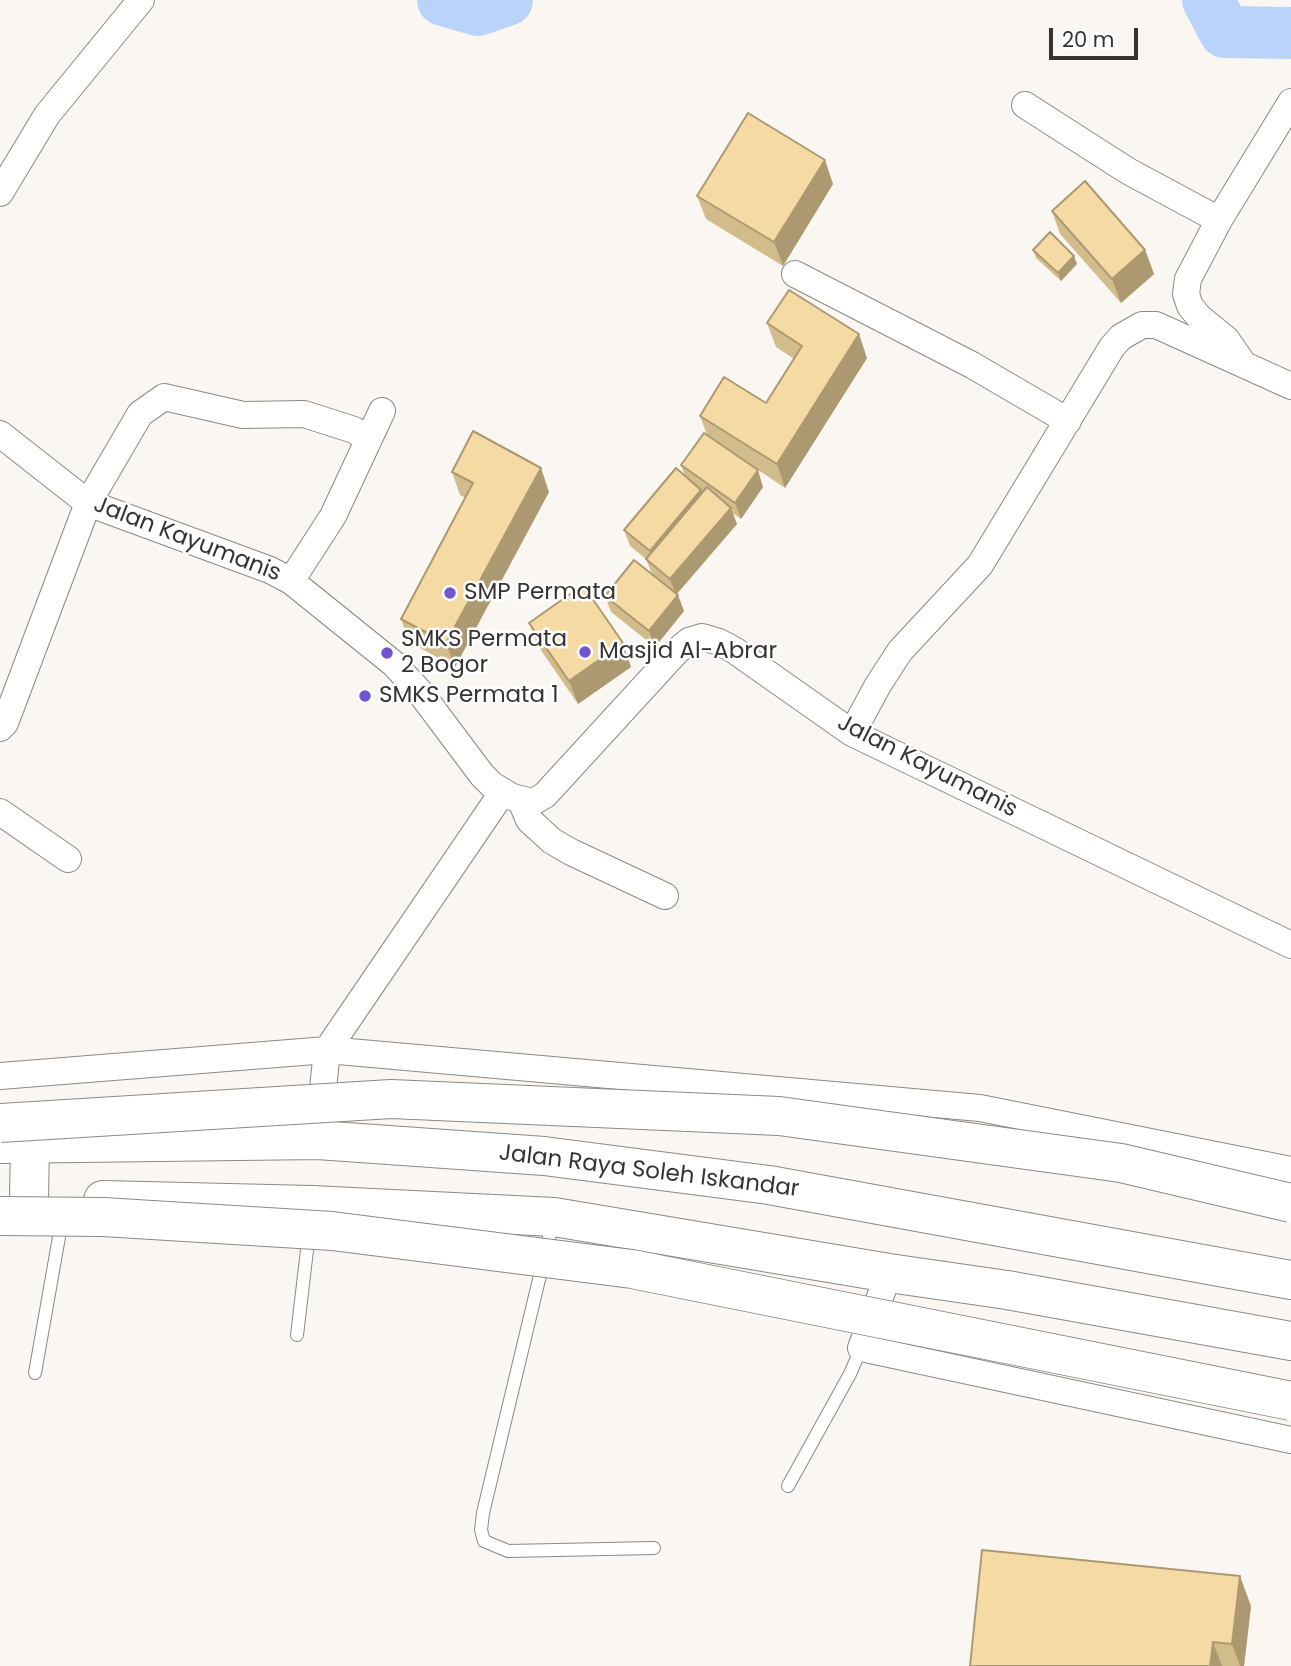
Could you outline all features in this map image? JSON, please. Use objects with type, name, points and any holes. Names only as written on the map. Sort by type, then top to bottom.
[{"type":"highway","points":[[10,1205],[10,1137],[391,1099],[779,1116],[1121,1163],[1291,1203]]},
{"type":"highway","name":"Jalan Raya Soleh Iskandar","points":[[10,1137],[318,1140],[544,1156],[769,1185],[1291,1280]]},
{"type":"highway","points":[[10,1205],[66,1199],[312,1205],[554,1217],[1007,1290],[1291,1342]]},
{"type":"highway","points":[[10,1205],[103,1217],[332,1231],[632,1269],[1291,1401]]},
{"type":"street","points":[[0,193],[47,115],[141,0]]},
{"type":"street","points":[[1026,105],[1128,171],[1219,220]]},
{"type":"street","points":[[1243,364],[1226,339],[1190,306],[1186,294],[1188,279],[1219,220],[1287,117]]},
{"type":"street","points":[[795,274],[972,365],[1069,421]]},
{"type":"street","points":[[852,733],[900,651],[980,565],[1112,346],[1121,337],[1143,325],[1156,325],[1291,386]]},
{"type":"street","points":[[0,728],[5,723],[88,503],[140,414],[164,397],[243,415],[304,414],[354,430],[369,439]]},
{"type":"street","points":[[291,581],[333,516],[382,411]]},
{"type":"street","name":"Jalan Kayumanis","points":[[0,434],[88,503],[270,570],[291,581],[394,664],[408,678],[482,775],[512,797],[533,802],[545,795],[677,650],[689,641],[702,637],[734,650],[852,733],[1291,945]]},
{"type":"street","points":[[318,1140],[327,1050],[512,797],[529,820],[552,841],[665,896]]},
{"type":"street","points":[[0,812],[68,859]]},
{"type":"street","points":[[0,1076],[327,1050],[980,1108],[1291,1170]]},
{"type":"street","points":[[889,1273],[861,1348],[1291,1440]]},
{"type":"lane","points":[[36,1373],[66,1199]]},
{"type":"lane","points":[[297,1335],[312,1205]]},
{"type":"lane","points":[[554,1217],[483,1513],[481,1530],[484,1541],[508,1552],[654,1548]]},
{"type":"lane","points":[[788,1486],[850,1374],[861,1348]]},
{"type":"building","points":[[748,113],[825,160],[774,242],[697,196]]},
{"type":"building","points":[[1085,181],[1145,250],[1112,279],[1052,211]]},
{"type":"building","points":[[1050,232],[1074,256],[1058,273],[1033,250]]},
{"type":"building","points":[[789,290],[859,334],[777,464],[700,416],[724,377],[766,403],[802,346],[767,323]]},
{"type":"building","points":[[473,431],[541,468],[446,643],[401,619],[473,483],[452,472]]},
{"type":"building","points":[[704,433],[758,470],[735,503],[681,465]]},
{"type":"building","points":[[676,468],[701,490],[650,551],[624,530]]},
{"type":"building","points":[[707,487],[731,508],[670,579],[646,559]]},
{"type":"building","points":[[634,560],[678,595],[649,631],[605,596]]},
{"type":"building","points":[[583,585],[623,643],[569,681],[529,623]]},
{"type":"building","points":[[982,1550],[1240,1576],[1232,1644],[1213,1642],[1210,1666],[970,1666]]},
{"type":"waterway","points":[[443,0],[478,10],[507,0]]},
{"type":"waterway","points":[[1208,0],[1225,32],[1291,33]]},
{"type":"place","name":"SMP Permata","points":[[450,593]]},
{"type":"place","name":"Masjid Al-Abrar","points":[[585,652]]},
{"type":"place","name":"SMKS Permata 2 Bogor","points":[[387,653]]},
{"type":"place","name":"SMKS Permata 1","points":[[365,696]]}]
